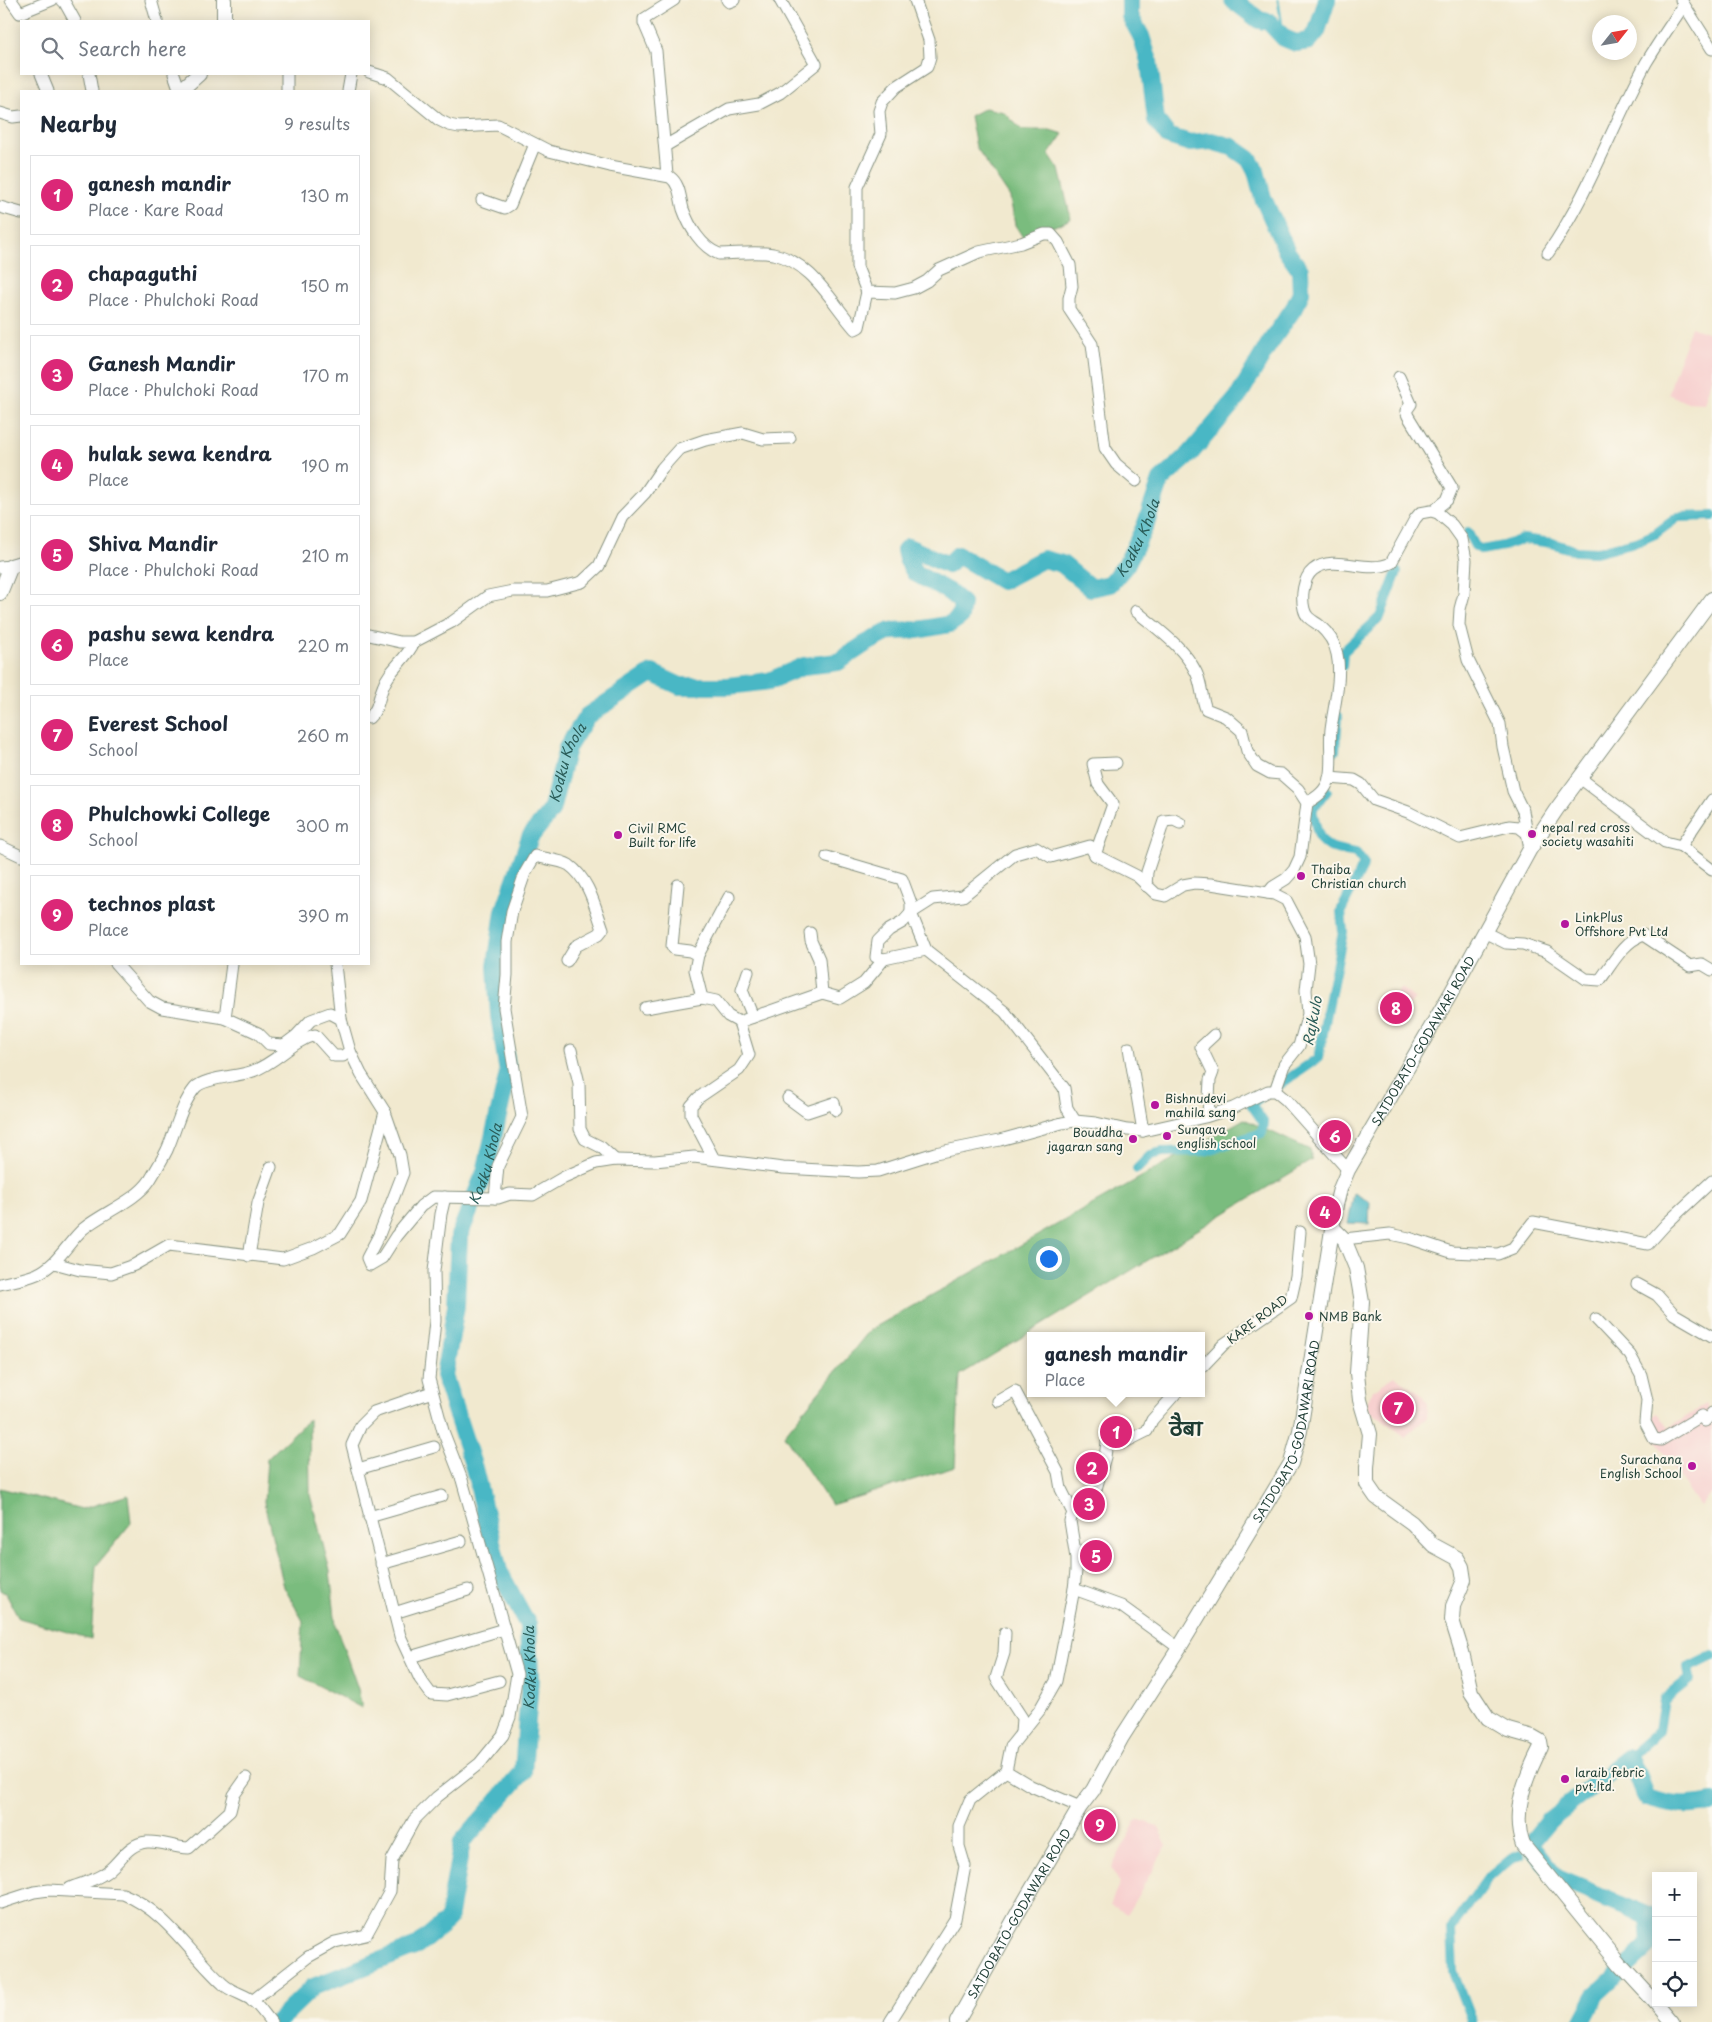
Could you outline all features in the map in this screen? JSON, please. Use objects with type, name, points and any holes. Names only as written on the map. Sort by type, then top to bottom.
[{"type":"street","points":[[11,0],[20,17],[52,0]]},
{"type":"street","points":[[62,0],[74,20]]},
{"type":"street","points":[[151,0],[157,20]]},
{"type":"street","points":[[224,0],[224,20]]},
{"type":"street","points":[[667,176],[656,51],[644,19],[674,0]]},
{"type":"street","points":[[727,0],[729,2],[734,0]]},
{"type":"street","points":[[665,146],[729,109],[759,104],[780,93],[816,64],[780,0]]},
{"type":"street","points":[[370,72],[388,78],[445,124],[459,128],[498,125],[549,151],[610,166],[667,176],[677,184],[684,211],[692,227],[711,251],[718,254],[772,254],[784,257],[808,271],[855,329],[859,327],[867,292],[857,267],[857,186],[882,134],[879,111],[882,102],[896,87],[926,67],[930,57],[929,40],[915,0]]},
{"type":"street","points":[[1548,253],[1577,208],[1646,63],[1682,3],[1712,49]]},
{"type":"street","points":[[41,75],[48,90]]},
{"type":"street","points":[[89,75],[92,90]]},
{"type":"street","points":[[174,75],[180,90]]},
{"type":"street","points":[[181,90],[198,75]]},
{"type":"street","points":[[287,75],[287,90]]},
{"type":"street","points":[[348,90],[351,75]]},
{"type":"street","points":[[0,113],[13,117],[20,116]]},
{"type":"street","points":[[482,200],[506,208],[510,205],[535,144]]},
{"type":"street","points":[[0,207],[20,213]]},
{"type":"street","points":[[867,292],[895,293],[914,288],[927,281],[939,270],[978,252],[1021,243],[1044,234],[1052,234],[1070,265],[1072,286],[1069,298],[1070,308],[1092,344],[1105,448],[1116,464],[1136,481]]},
{"type":"street","points":[[1399,377],[1411,404],[1406,411],[1408,416],[1452,488],[1447,500],[1437,508],[1438,513]]},
{"type":"street","points":[[370,635],[400,642],[414,642],[452,622],[488,596],[513,591],[547,591],[582,582],[599,566],[622,517],[645,493],[662,468],[679,449],[706,440],[743,433],[763,439],[790,438]]},
{"type":"street","points":[[1307,803],[1324,791],[1329,778],[1331,729],[1337,698],[1337,654],[1327,633],[1310,620],[1304,609],[1303,597],[1306,578],[1313,570],[1323,565],[1334,563],[1363,568],[1384,566],[1391,563],[1420,513],[1431,511],[1438,513],[1452,525],[1462,539],[1466,560],[1464,594],[1459,624],[1468,660],[1500,724],[1513,792],[1523,811],[1530,849]]},
{"type":"street","points":[[0,593],[11,565]]},
{"type":"street","name":"SATDOBATO-GODAWARI ROAD","points":[[957,2022],[1011,1925],[1080,1808],[1093,1790],[1122,1737],[1179,1648],[1284,1475],[1294,1455],[1300,1431],[1340,1189],[1348,1170],[1451,993],[1530,849],[1712,599]]},
{"type":"street","points":[[1136,611],[1184,653],[1196,672],[1202,689],[1202,701],[1206,710],[1226,717],[1242,731],[1247,751],[1257,766],[1270,773],[1281,774],[1298,789],[1307,803],[1302,828],[1300,856],[1294,870],[1268,893]]},
{"type":"street","points":[[370,717],[376,712],[383,685],[409,653],[414,642]]},
{"type":"street","points":[[1095,854],[1114,804],[1098,784],[1093,764],[1116,763]]},
{"type":"street","points":[[1329,778],[1354,780],[1361,784],[1374,800],[1408,812],[1460,838],[1509,826],[1518,827],[1528,833]]},
{"type":"street","points":[[1580,778],[1665,842],[1681,846],[1712,870]]},
{"type":"street","points":[[1681,846],[1712,800]]},
{"type":"street","points":[[1146,886],[1147,872],[1164,821],[1174,820],[1180,822]]},
{"type":"street","points":[[0,846],[20,856]]},
{"type":"street","points":[[926,950],[884,959],[876,957],[878,941],[911,913],[933,899],[963,896],[1015,854],[1036,848],[1051,856],[1090,846],[1095,854],[1137,876],[1156,894],[1165,896],[1183,885],[1194,883],[1268,893],[1286,900],[1305,936],[1309,964],[1306,990],[1308,1014],[1299,1046],[1284,1065],[1275,1091]]},
{"type":"street","points":[[490,1198],[498,1166],[522,1118],[504,1008],[507,942],[512,911],[524,873],[535,856],[568,864],[580,876],[588,889],[603,929],[599,934],[576,946],[567,961]]},
{"type":"street","points":[[827,856],[902,879],[911,904],[911,913],[926,950],[1005,1012],[1064,1088],[1067,1108],[1075,1121]]},
{"type":"street","points":[[678,885],[672,946],[674,949],[690,951],[698,955]]},
{"type":"street","points":[[702,998],[695,970],[698,955],[729,897]]},
{"type":"street","points":[[1484,932],[1506,943],[1523,944],[1547,952],[1586,979],[1593,981],[1600,980],[1629,943],[1643,935],[1690,966],[1702,964],[1712,970]]},
{"type":"street","points":[[810,933],[811,942],[819,959],[822,993]]},
{"type":"street","points":[[739,1022],[822,993],[840,998],[864,983],[884,959]]},
{"type":"street","points":[[117,965],[149,1001],[162,1008],[225,1018],[258,1033],[269,1044],[284,1044],[296,1036],[311,1020],[330,1013],[341,1020]]},
{"type":"street","points":[[225,1018],[232,965]]},
{"type":"street","points":[[335,965],[341,1020],[350,1051],[361,1074],[385,1112],[400,1155],[403,1173],[379,1235],[367,1258],[370,1265],[382,1258],[396,1236],[421,1206],[433,1197],[490,1198],[510,1194],[533,1195],[564,1177],[596,1163],[615,1160],[656,1161],[694,1157],[783,1168],[858,1172],[878,1171],[935,1153],[1075,1121],[1143,1131],[1233,1108],[1268,1091],[1275,1091],[1286,1100],[1321,1137],[1348,1170]]},
{"type":"street","points":[[748,972],[742,990],[752,1017]]},
{"type":"street","points":[[645,1008],[702,998],[716,1001],[728,1016],[739,1022],[749,1055],[738,1070],[698,1098],[691,1106],[691,1115],[714,1159]]},
{"type":"street","points":[[0,1284],[37,1274],[54,1263],[81,1231],[124,1202],[148,1182],[166,1152],[196,1086],[206,1081],[253,1072],[270,1064],[305,1038],[315,1035],[334,1056],[342,1056],[350,1051]]},
{"type":"street","points":[[1208,1115],[1210,1080],[1213,1072],[1201,1047],[1214,1035]]},
{"type":"street","points":[[1129,1048],[1143,1131]]},
{"type":"street","points":[[571,1050],[578,1082],[580,1129],[585,1139],[602,1148],[615,1160]]},
{"type":"street","points":[[788,1098],[807,1112],[834,1103],[836,1110]]},
{"type":"street","points":[[54,1263],[80,1270],[111,1273],[134,1265],[169,1245],[283,1259],[313,1248],[340,1234],[361,1201],[385,1112]]},
{"type":"street","points":[[249,1256],[258,1203],[271,1167]]},
{"type":"street","points":[[1344,1239],[1390,1234],[1409,1238],[1451,1252],[1498,1254],[1513,1248],[1533,1222],[1648,1244],[1706,1184],[1712,1181]]},
{"type":"street","points":[[252,2000],[308,1957],[335,1942],[366,1935],[390,1891],[392,1860],[414,1820],[437,1797],[480,1763],[503,1735],[510,1717],[517,1674],[462,1480],[443,1431],[429,1378],[435,1321],[434,1271],[445,1197]]},
{"type":"street","points":[[1333,1228],[1344,1239],[1356,1268],[1362,1302],[1357,1373],[1360,1400],[1370,1434],[1367,1484],[1376,1497],[1412,1523],[1433,1545],[1457,1558],[1462,1567],[1464,1580],[1453,1606],[1452,1620],[1462,1652],[1471,1692],[1488,1718],[1508,1730],[1533,1737],[1540,1742],[1541,1747],[1528,1771],[1521,1799],[1518,1823],[1523,1845],[1620,1964],[1652,1998]]},
{"type":"street","name":"KARE ROAD","points":[[1205,1364],[1224,1344],[1291,1298],[1296,1276],[1300,1232]]},
{"type":"street","points":[[1637,1284],[1658,1295],[1674,1314],[1712,1336]]},
{"type":"street","points":[[1596,1319],[1630,1355],[1641,1375],[1647,1400],[1644,1422],[1654,1439],[1660,1440],[1701,1416],[1705,1421],[1712,1413]]},
{"type":"street","points":[[998,1402],[1015,1391],[1058,1472],[1061,1489],[1073,1513]]},
{"type":"street","points":[[432,1392],[374,1412],[360,1425],[352,1445],[400,1636],[420,1679],[431,1694],[447,1695],[499,1680]]},
{"type":"street","points":[[890,2022],[908,1990],[938,1947],[954,1918],[965,1866],[959,1846],[959,1826],[970,1800],[1006,1770],[1011,1746],[1039,1711],[1056,1681],[1074,1589],[1076,1558],[1070,1521],[1073,1513],[1096,1489],[1105,1457],[1106,1442],[1123,1443],[1147,1431],[1152,1420],[1172,1397]]},
{"type":"street","points":[[358,1469],[434,1447]]},
{"type":"street","points":[[369,1517],[442,1496]]},
{"type":"street","points":[[381,1564],[461,1541]]},
{"type":"street","points":[[1074,1589],[1122,1606],[1179,1648]]},
{"type":"street","points":[[394,1613],[468,1590]]},
{"type":"street","points":[[410,1657],[504,1629]]},
{"type":"street","points":[[1005,1633],[1004,1653],[996,1678],[1022,1718],[1021,1733]]},
{"type":"street","points":[[1006,1770],[1038,1790],[1080,1808]]},
{"type":"street","points":[[64,1891],[103,1875],[131,1847],[146,1842],[153,1842],[189,1848],[197,1843],[230,1811],[234,1795],[246,1778]]},
{"type":"street","points":[[0,1903],[34,1892],[49,1890],[80,1890],[123,1894],[133,1899],[172,1928],[194,1955],[225,1987],[252,2000],[271,2022]]},
{"type":"street","points":[[1660,2007],[1672,2022]]},
{"type":"shaded area","points":[[1691,327],[1712,335],[1712,374],[1705,403],[1685,402],[1669,394]]},
{"type":"shaded area","points":[[1401,988],[1415,999],[1392,1028],[1378,1017]]},
{"type":"shaded area","points":[[1395,1376],[1422,1394],[1428,1404],[1427,1417],[1405,1437],[1381,1418],[1368,1411],[1367,1403],[1372,1391]]},
{"type":"shaded area","name":"Surachana English School","points":[[1706,1404],[1712,1416],[1712,1492],[1701,1507],[1656,1441],[1646,1420],[1658,1413],[1669,1428]]},
{"type":"shaded area","points":[[1137,1819],[1157,1826],[1167,1845],[1127,1914],[1110,1905],[1120,1883],[1111,1869]]},
{"type":"green space","points":[[985,108],[1004,112],[1022,130],[1050,130],[1063,134],[1049,154],[1059,169],[1071,219],[1024,239],[1015,225],[1010,197],[976,147],[970,116]]},
{"type":"green space","points":[[1244,1119],[1310,1150],[1312,1160],[1030,1332],[1027,1332],[1027,1334],[960,1375],[955,1467],[831,1505],[784,1435],[870,1330]]},
{"type":"green space","points":[[309,1419],[310,1495],[330,1571],[336,1626],[358,1689],[362,1708],[300,1676],[303,1621],[284,1587],[264,1502],[267,1459]]},
{"type":"green space","points":[[0,1488],[82,1509],[128,1495],[131,1523],[96,1566],[91,1639],[19,1618],[6,1594],[0,1590]]},
{"type":"water","points":[[1354,1193],[1370,1202],[1369,1224],[1348,1223]]},
{"type":"waterway","name":"Kodku Khola","points":[[277,2022],[313,1987],[417,1946],[448,1920],[462,1842],[523,1772],[530,1680],[528,1625],[499,1571],[474,1468],[444,1376],[456,1306],[459,1236],[485,1172],[508,1073],[499,1015],[496,966],[504,911],[530,837],[551,811],[567,748],[587,716],[652,673],[680,686],[728,686],[769,681],[804,666],[838,662],[865,644],[890,631],[918,630],[950,624],[960,617],[962,603],[949,592],[915,573],[907,559],[905,550],[908,547],[948,565],[958,555],[1002,581],[1043,559],[1062,564],[1091,588],[1110,584],[1126,565],[1145,526],[1161,480],[1189,455],[1238,397],[1269,344],[1294,308],[1301,293],[1300,270],[1287,252],[1263,198],[1256,171],[1249,159],[1232,147],[1211,141],[1190,143],[1168,136],[1156,120],[1149,61],[1141,36],[1130,16],[1130,0]]},
{"type":"waterway","name":"Kodku Khola","points":[[1233,0],[1259,20],[1269,22],[1284,38],[1296,43],[1309,41],[1317,31],[1327,0]]},
{"type":"waterway","points":[[1278,0],[1284,38]]},
{"type":"waterway","points":[[1468,533],[1475,546],[1482,550],[1503,546],[1523,539],[1552,543],[1576,551],[1596,552],[1639,541],[1655,534],[1678,517],[1712,516]]},
{"type":"waterway","name":"Rajkulo","points":[[1342,666],[1343,652],[1380,617],[1397,572]]},
{"type":"waterway","name":"Rajkulo","points":[[1335,751],[1338,716]]},
{"type":"waterway","name":"Rajkulo","points":[[1275,1088],[1318,1058],[1343,932],[1341,911],[1364,864],[1356,853],[1335,849],[1328,846],[1320,838],[1312,810],[1327,791]]},
{"type":"waterway","name":"Rajkulo","points":[[1137,1169],[1151,1155],[1162,1152],[1205,1151],[1262,1133],[1264,1123],[1251,1104],[1261,1097]]},
{"type":"waterway","points":[[1534,1843],[1555,1820],[1659,1731],[1664,1700],[1690,1679],[1688,1668],[1712,1656]]},
{"type":"waterway","points":[[1582,2022],[1596,1995],[1651,1944],[1649,1916],[1557,1878],[1530,1844],[1549,1820],[1630,1757],[1646,1798],[1678,1805],[1712,1802]]},
{"type":"waterway","points":[[1472,2022],[1453,1972],[1451,1929],[1488,1878],[1511,1859],[1520,1855]]},
{"type":"place","name":"nepal red cross society wasahiti","points":[[1532,834]]},
{"type":"place","name":"Civil RMC Built for life","points":[[618,835]]},
{"type":"place","name":"Thaiba Christian church","points":[[1301,876]]},
{"type":"place","name":"LinkPlus Offshore Pvt Ltd","points":[[1565,924]]},
{"type":"place","name":"Phulchowki College","points":[[1396,1008]]},
{"type":"place","name":"Bishnudevi mahila sang","points":[[1155,1105]]},
{"type":"place","name":"Sungava english school","points":[[1167,1136]]},
{"type":"place","name":"pashu sewa kendra","points":[[1335,1136]]},
{"type":"place","name":"Bouddha jagaran sang","points":[[1133,1139]]},
{"type":"place","name":"hulak sewa kendra","points":[[1325,1212]]},
{"type":"place","name":"NMB Bank","points":[[1309,1316]]},
{"type":"place","name":"Everest School","points":[[1398,1408]]},
{"type":"place","name":"ganesh mandir","points":[[1116,1432]]},
{"type":"place","name":"Surachana English School","points":[[1692,1466]]},
{"type":"place","name":"chapaguthi","points":[[1092,1468]]},
{"type":"place","name":"Ganesh Mandir","points":[[1089,1504]]},
{"type":"place","name":"Shiva Mandir","points":[[1096,1556]]},
{"type":"place","name":"laraib febric pvt.ltd.","points":[[1565,1779]]},
{"type":"place","name":"technos plast","points":[[1100,1825]]},
{"type":"district","name":"ठैबा","points":[[1186,1428]]}]
